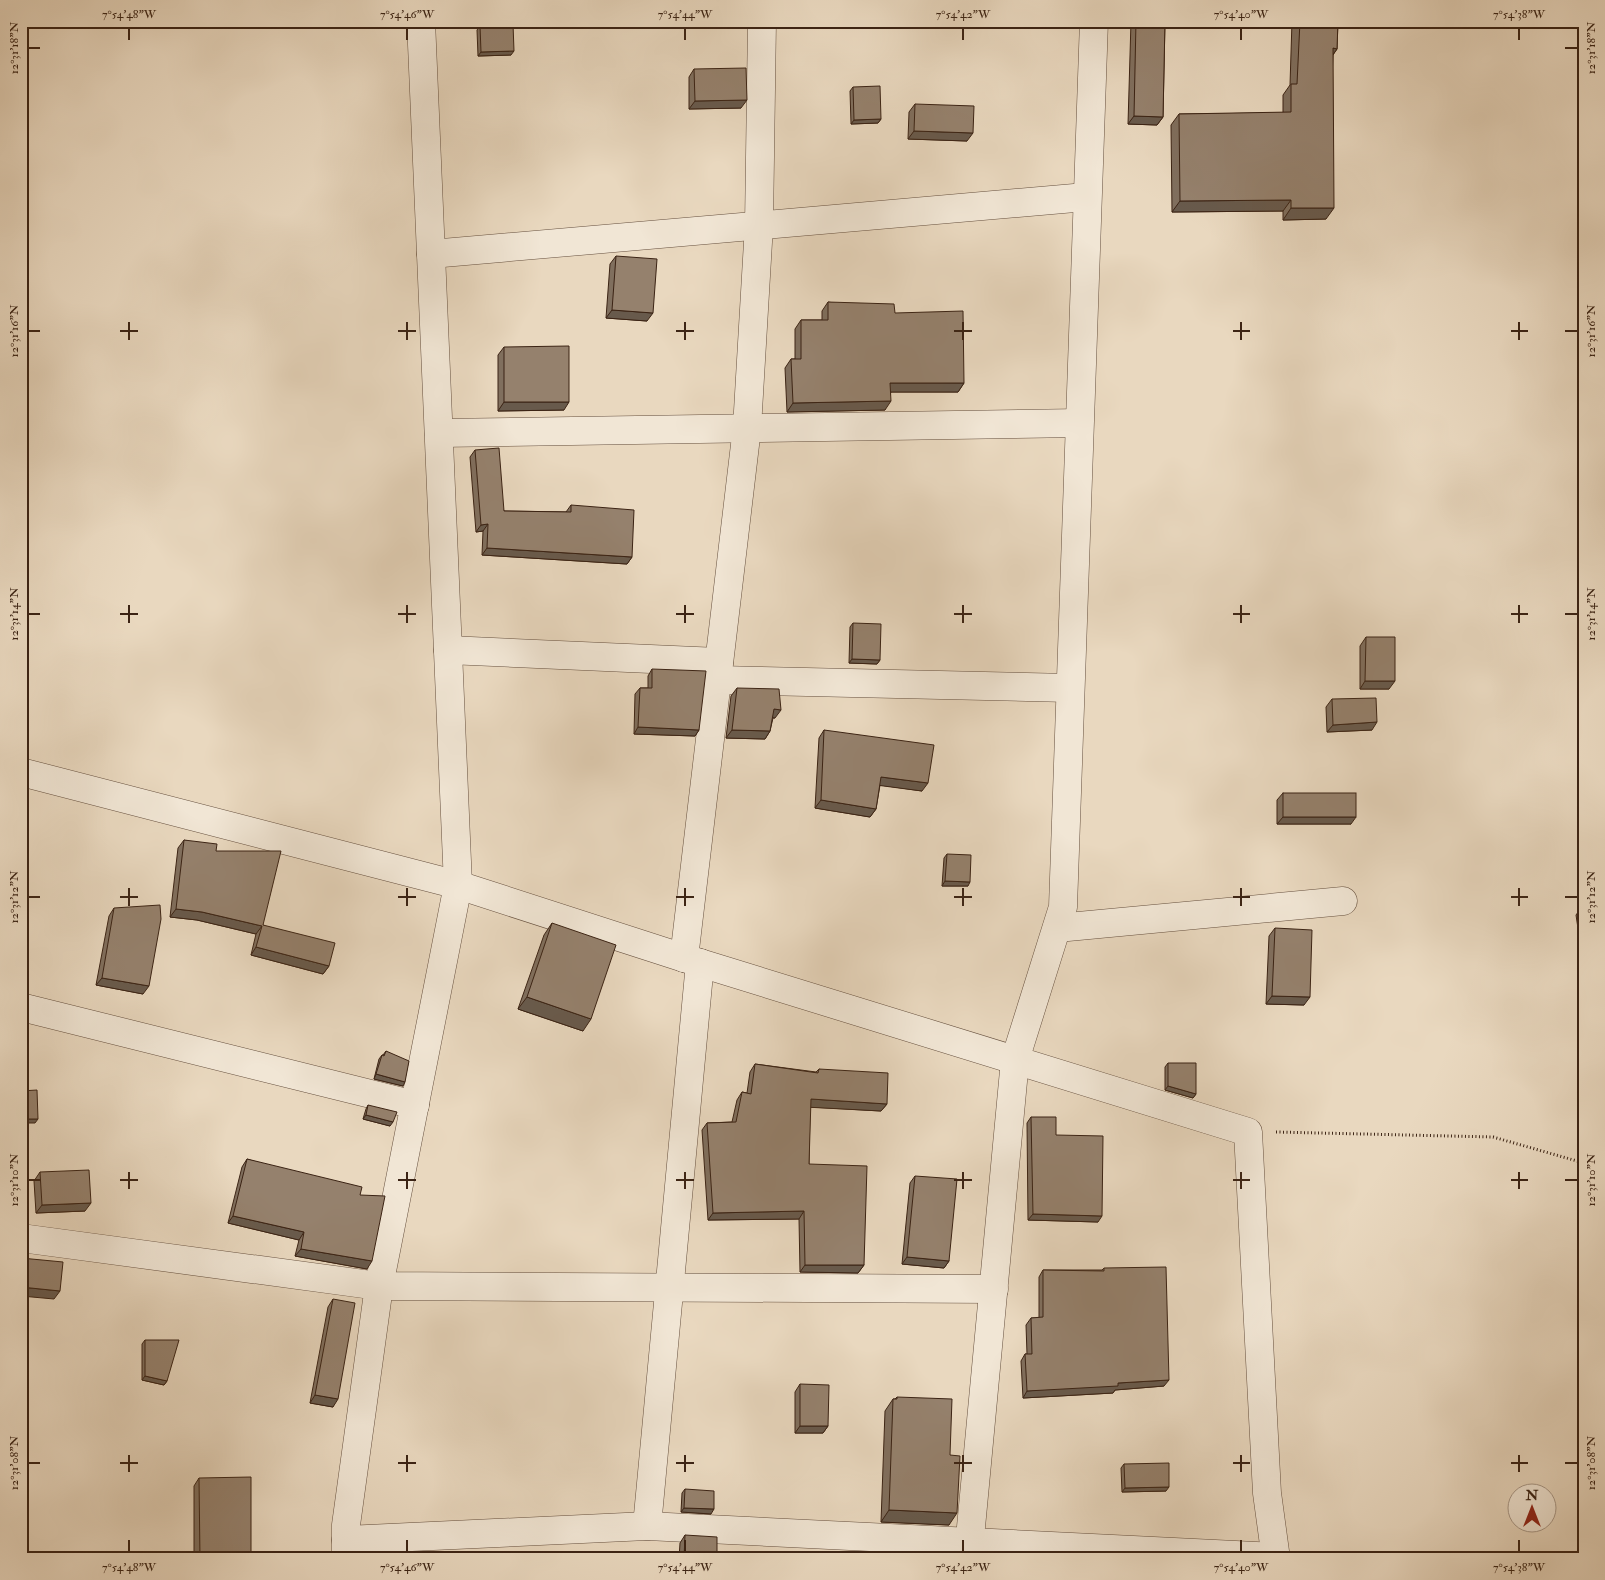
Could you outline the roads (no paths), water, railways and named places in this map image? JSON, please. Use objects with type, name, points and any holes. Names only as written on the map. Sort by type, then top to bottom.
[{"type":"street","points":[[21,772],[458,885],[692,960],[1248,1132],[1267,1493],[1276,1558],[969,1550],[647,1526],[346,1549],[346,1525],[379,1286],[458,885],[421,21]]},
{"type":"street","points":[[647,1526],[669,1288],[692,960],[718,671],[747,428],[759,225],[762,21]]},
{"type":"street","points":[[969,1550],[1015,1060],[1063,907],[1086,197],[1094,21]]},
{"type":"street","points":[[431,254],[1086,197]]},
{"type":"street","points":[[439,433],[1079,423]]},
{"type":"street","points":[[448,650],[718,671],[1070,688]]},
{"type":"street","points":[[1057,928],[1344,901]]},
{"type":"street","points":[[21,1007],[415,1105]]},
{"type":"street","points":[[21,1238],[379,1286],[994,1289]]}]
